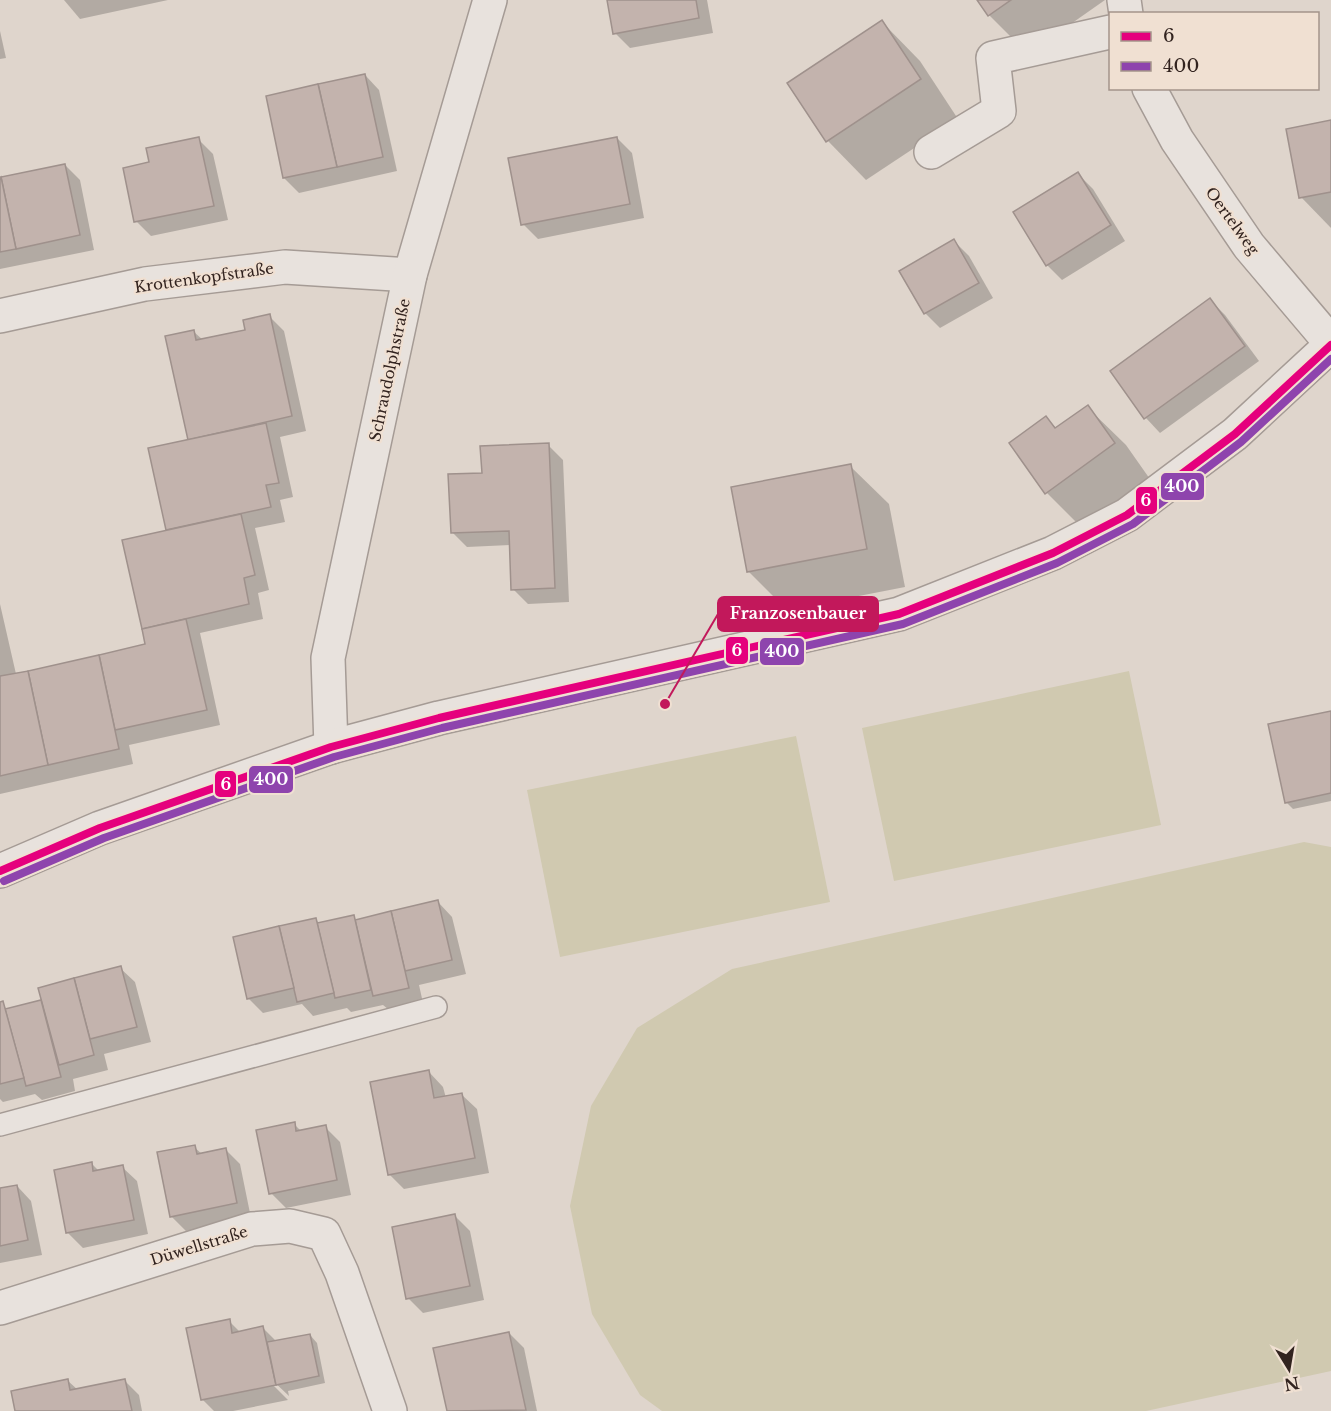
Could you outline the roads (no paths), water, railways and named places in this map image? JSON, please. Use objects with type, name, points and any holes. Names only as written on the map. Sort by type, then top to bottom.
[{"type":"street","name":"Schraudolphstraße","points":[[331,747],[328,658],[411,276],[490,0]]},
{"type":"street","points":[[931,152],[999,111],[993,57],[1109,32]]},
{"type":"street","name":"Oertelweg","points":[[1150,90],[1177,140],[1242,236],[1331,344]]},
{"type":"street","name":"Krottenkopfstraße","points":[[0,316],[145,284],[285,267],[411,276]]},
{"type":"street","points":[[0,871],[100,828],[331,747],[439,718],[899,614],[1053,553],[1127,514],[1192,468],[1234,434],[1331,344]]},
{"type":"street","name":"Düwellstraße","points":[[0,1308],[252,1229],[290,1226],[324,1234],[342,1273],[390,1411]]},
{"type":"lane","points":[[0,1125],[436,1006]]},
{"type":"place","name":"Franzosenbauer","points":[[665,704]]}]
